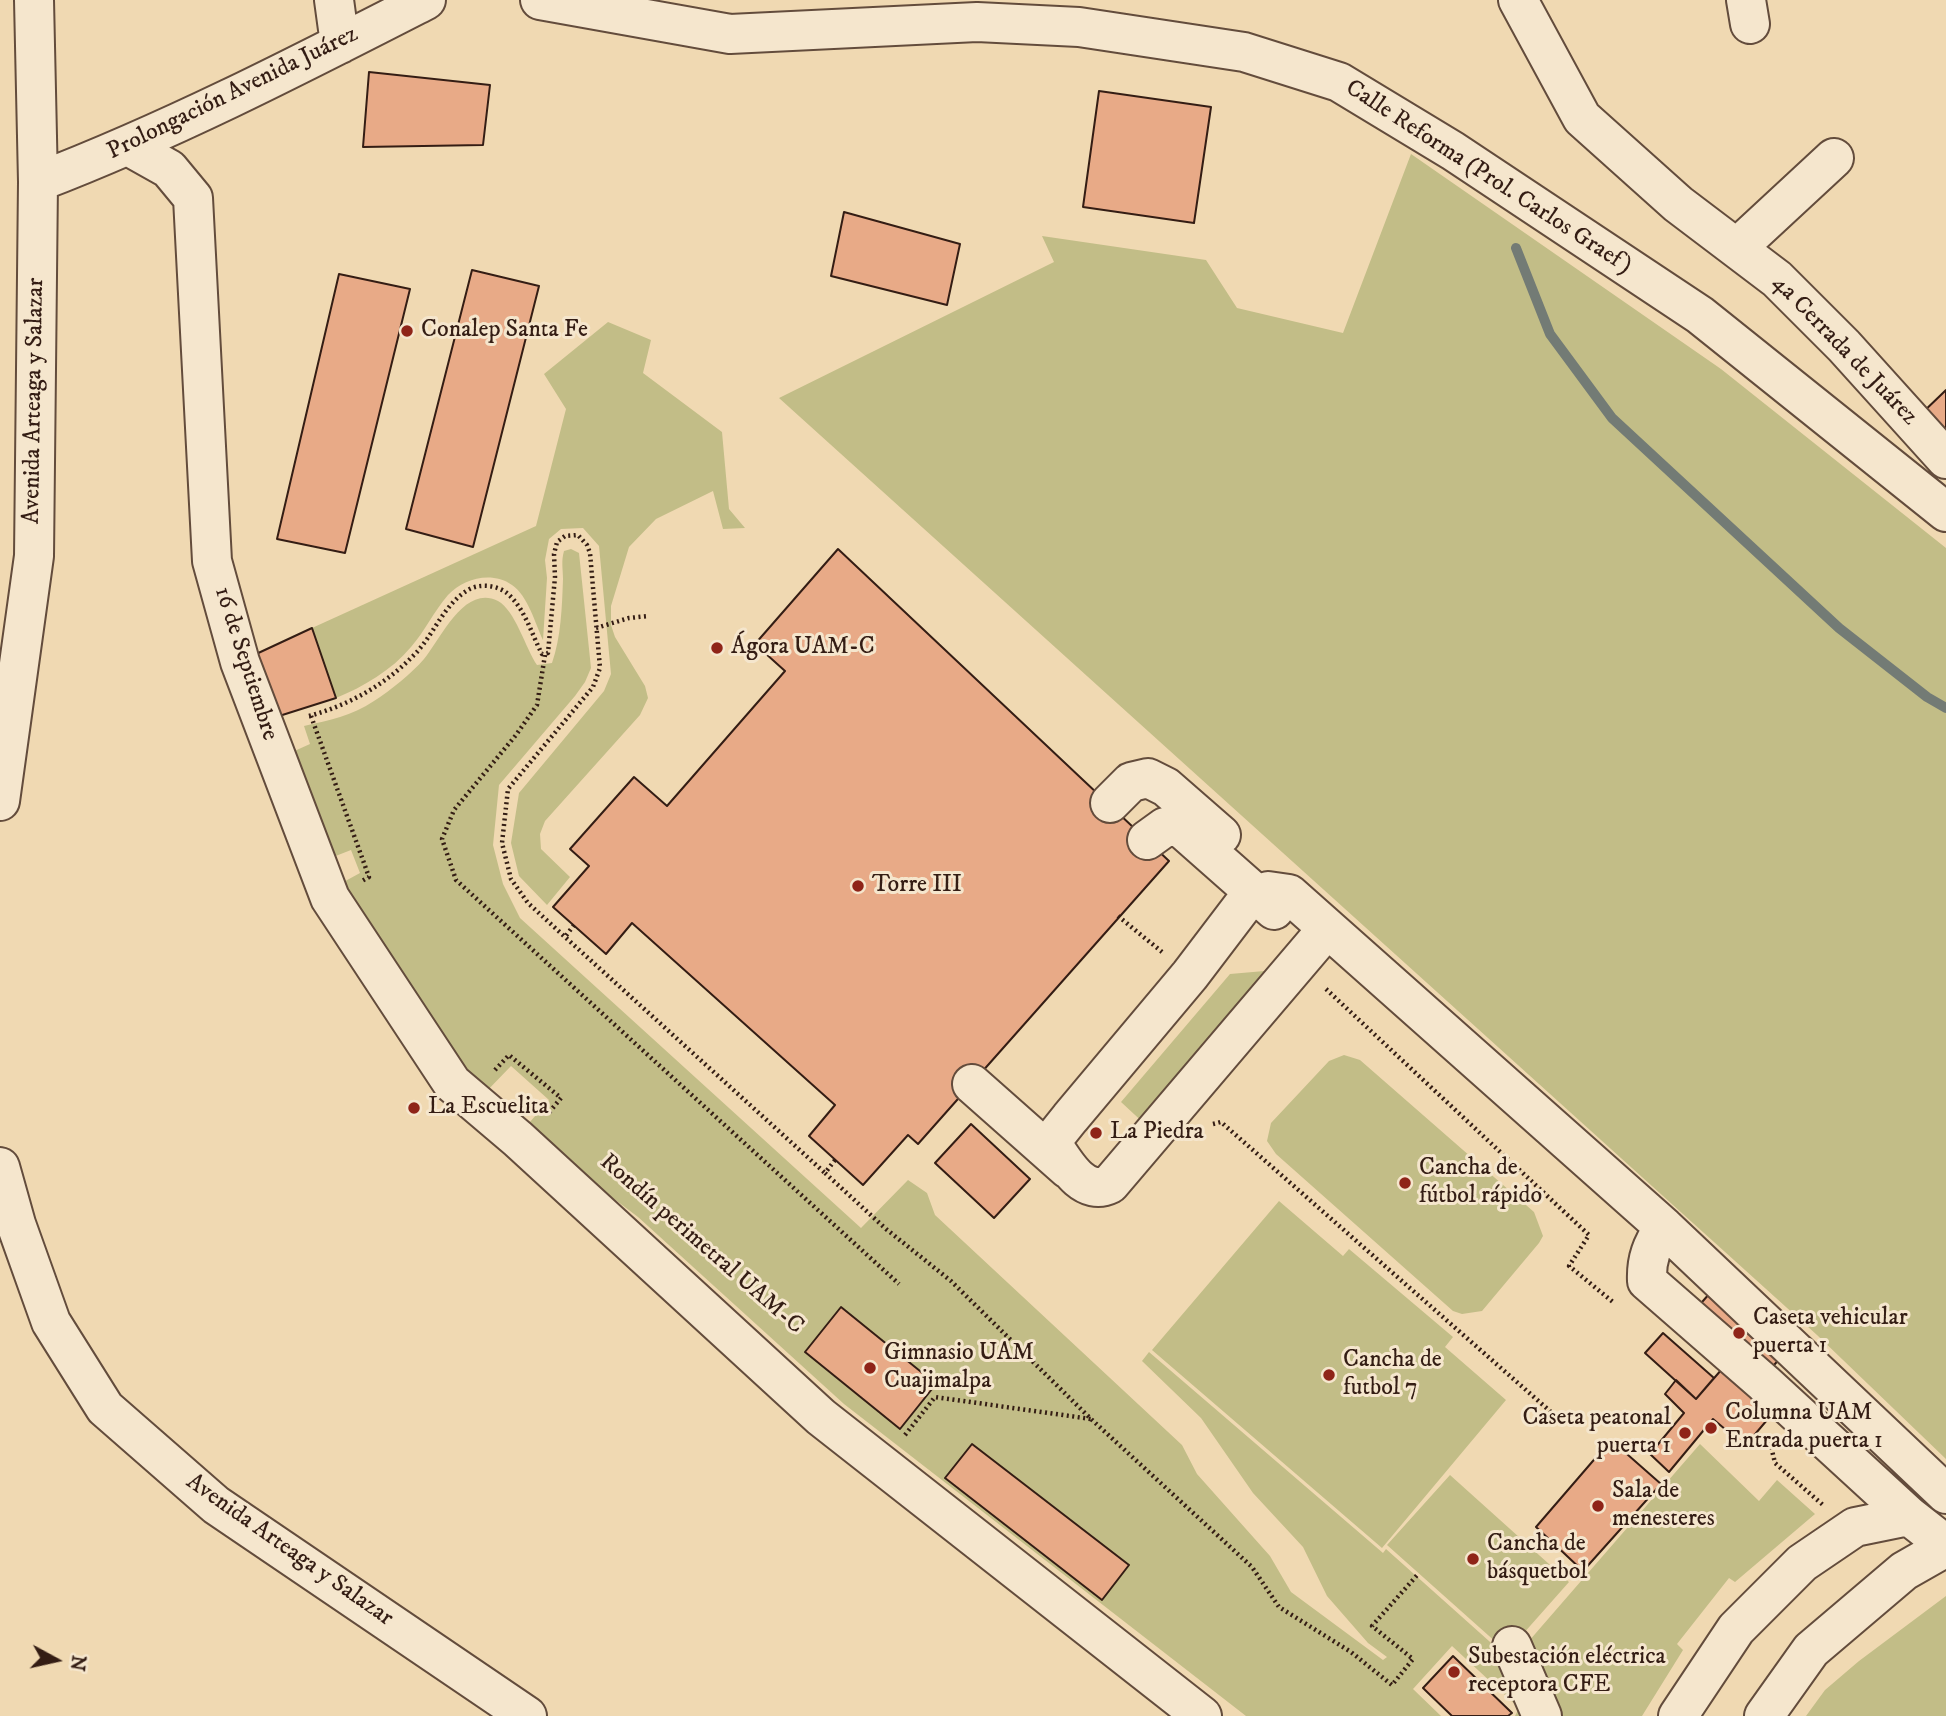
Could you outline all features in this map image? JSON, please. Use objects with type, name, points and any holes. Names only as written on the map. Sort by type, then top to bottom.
[{"type":"street","name":"Avenida Arteaga y Salazar","points":[[0,801],[34,556],[38,182],[34,0]]},
{"type":"street","points":[[334,0],[340,44]]},
{"type":"street","name":"Prolongación Avenida Juárez","points":[[38,182],[128,146],[426,0]]},
{"type":"street","name":"Calle Reforma (Prol. Carlos Graef)","points":[[540,0],[730,34],[977,22],[1079,27],[1244,52],[1339,82],[1453,150],[1700,315],[1946,512]]},
{"type":"street","points":[[977,22],[1017,0]]},
{"type":"street","name":"4a Cerrada de Juárez","points":[[1518,0],[1582,118],[1678,204],[1777,279],[1844,346],[1946,459]]},
{"type":"street","name":"16 de Septiembre","points":[[128,146],[169,169],[193,198],[212,561],[240,662],[330,898],[452,1083],[530,1129],[821,1417],[1202,1716]]},
{"type":"street","points":[[1738,247],[1833,158]]},
{"type":"street","points":[[1110,803],[1131,782],[1148,778],[1166,787],[1273,895],[1313,946],[1658,1236],[1946,1494]]},
{"type":"street","points":[[1147,840],[1165,827],[1180,827],[1273,895]]},
{"type":"street","points":[[1069,1170],[1053,1145],[1054,1138],[1190,975],[1247,900],[1273,895]]},
{"type":"street","points":[[972,1084],[1069,1170],[1092,1188],[1100,1189],[1110,1184],[1313,946]]},
{"type":"street","name":"Avenida Arteaga y Salazar","points":[[0,1167],[16,1224],[51,1322],[105,1408],[216,1505],[527,1716]]},
{"type":"street","points":[[1658,1236],[1646,1266],[1647,1281],[1946,1546],[1904,1571],[1811,1650],[1764,1716]]},
{"type":"street","points":[[1678,1716],[1736,1629],[1802,1563],[1855,1527],[1909,1516]]},
{"type":"street","points":[[1512,1646],[1542,1716]]},
{"type":"path","points":[[899,1284],[456,880],[442,839],[454,810],[516,735],[537,705],[545,654],[549,651],[555,577],[554,554],[557,542],[565,536],[578,535],[590,553],[600,668],[593,687],[508,789],[502,843],[511,879],[528,903],[886,1228],[951,1282],[1091,1419],[1252,1567],[1279,1607],[1352,1652],[1392,1685],[1413,1659],[1372,1626],[1419,1573]]},
{"type":"path","points":[[264,730],[342,706],[370,692],[415,655],[455,599],[471,588],[489,586],[507,593],[522,612],[542,654],[545,654]]},
{"type":"path","points":[[596,628],[629,618],[649,616]]},
{"type":"path","points":[[311,716],[369,877],[358,883]]},
{"type":"path","points":[[1118,916],[1190,975]]},
{"type":"path","points":[[565,937],[573,925]]},
{"type":"path","points":[[1313,946],[1589,1235],[1569,1266],[1622,1309]]},
{"type":"path","points":[[491,1075],[509,1055],[561,1098],[530,1129]]},
{"type":"path","points":[[1209,1125],[1221,1122],[1551,1412]]},
{"type":"path","points":[[825,1173],[835,1160]]},
{"type":"path","points":[[901,1439],[935,1397],[1091,1419]]},
{"type":"path","points":[[1768,1433],[1775,1463],[1824,1506]]},
{"type":"shaded area","points":[[1411,154],[1721,369],[1946,548],[1946,1459],[1817,1335],[779,398],[1054,262],[1042,236],[1206,260],[1237,308],[1343,333]]},
{"type":"shaded area","points":[[608,322],[651,340],[643,373],[722,432],[729,509],[745,528],[723,529],[713,491],[656,519],[629,547],[611,606],[611,625],[615,637],[645,686],[648,698],[640,715],[545,821],[540,834],[541,849],[570,877],[547,905],[519,876],[511,843],[519,793],[604,691],[611,674],[599,546],[583,528],[561,529],[549,539],[545,560],[547,578],[543,640],[527,603],[518,590],[496,578],[478,578],[462,584],[448,595],[416,641],[395,663],[367,683],[336,698],[312,628],[536,526],[566,409],[544,374]]},
{"type":"shaded area","points":[[571,549],[579,553],[591,668],[575,696],[499,785],[493,845],[503,884],[520,918],[861,1228],[908,1180],[927,1193],[935,1215],[1182,1445],[1197,1474],[1270,1556],[1291,1592],[1383,1660],[1387,1657],[1368,1643],[1327,1596],[1303,1547],[1253,1493],[1201,1418],[1142,1361],[1149,1352],[1383,1553],[1386,1549],[1508,1658],[1533,1716],[1515,1716],[1519,1708],[1452,1646],[1413,1689],[1441,1716],[1246,1716],[844,1404],[638,1217],[523,1130],[549,1100],[511,1066],[483,1095],[338,885],[360,873],[351,850],[328,859],[290,753],[310,744],[304,726],[357,710],[400,682],[424,659],[455,616],[474,600],[486,598],[498,601],[515,621],[537,665],[552,663],[560,622],[563,555],[564,551]]},
{"type":"shaded area","points":[[1276,970],[1148,1127],[1121,1102],[1230,974]]},
{"type":"shaded area","name":"Cancha de fútbol rápido","points":[[1344,1055],[1360,1060],[1534,1212],[1543,1236],[1482,1311],[1462,1314],[1453,1311],[1276,1154],[1267,1141],[1271,1123],[1329,1061]]},
{"type":"shaded area","name":"Cancha de futbol 7","points":[[1279,1201],[1343,1256],[1349,1249],[1453,1337],[1445,1347],[1506,1400],[1382,1548],[1152,1350]]},
{"type":"shaded area","points":[[1700,1444],[1759,1501],[1777,1480],[1815,1514],[1735,1582],[1729,1578],[1677,1644],[1683,1650],[1642,1716],[1553,1716],[1522,1649]]},
{"type":"shaded area","name":"Cancha de básquetbol","points":[[1450,1475],[1569,1582],[1507,1652],[1387,1545]]},
{"type":"shaded area","points":[[1946,1596],[1946,1716],[1806,1716],[1825,1690]]},
{"type":"building","points":[[369,72],[490,85],[483,145],[363,147]]},
{"type":"building","points":[[1099,91],[1211,107],[1194,223],[1083,207]]},
{"type":"building","points":[[844,212],[960,244],[947,305],[831,276]]},
{"type":"building","points":[[472,270],[539,286],[473,547],[406,529]]},
{"type":"building","points":[[339,274],[410,289],[345,553],[277,539]]},
{"type":"building","points":[[1946,390],[1946,454],[1919,416]]},
{"type":"building","name":"Torre III","points":[[838,549],[1169,861],[918,1144],[908,1135],[863,1185],[809,1136],[835,1105],[632,923],[606,954],[553,907],[589,866],[570,849],[634,777],[667,806],[785,671],[755,644]]},
{"type":"building","points":[[312,628],[336,698],[276,717],[254,655]]},
{"type":"building","points":[[971,1124],[1030,1179],[994,1218],[935,1163]]},
{"type":"building","name":"Caseta vehicular puerta 1","points":[[1710,1293],[1782,1356],[1767,1373],[1695,1310]]},
{"type":"building","name":"Gimnasio UAM Cuajimalpa","points":[[841,1307],[936,1384],[900,1429],[805,1352]]},
{"type":"building","points":[[1663,1333],[1714,1378],[1696,1399],[1645,1353]]},
{"type":"building","name":"Caseta peatonal puerta 1","points":[[1722,1369],[1773,1413],[1745,1446],[1713,1419],[1669,1472],[1650,1454],[1684,1413],[1665,1394],[1676,1380],[1696,1399]]},
{"type":"building","name":"Sala de menesteres","points":[[1611,1440],[1661,1484],[1583,1571],[1536,1527]]},
{"type":"building","points":[[972,1444],[1129,1565],[1102,1600],[945,1478]]},
{"type":"building","name":"Subestación eléctrica receptora CFE","points":[[1453,1656],[1512,1713],[1508,1716],[1452,1716],[1423,1688]]},
{"type":"waterway","points":[[1516,248],[1550,334],[1612,418],[1839,628],[1927,697],[1946,708]]},
{"type":"place","name":"Conalep Santa Fe","points":[[407,331]]},
{"type":"place","name":"Ágora UAM-C","points":[[717,648]]},
{"type":"place","name":"Torre III","points":[[858,886]]},
{"type":"place","name":"La Escuelita","points":[[414,1108]]},
{"type":"place","name":"La Piedra","points":[[1096,1133]]},
{"type":"place","name":"Cancha de fútbol rápido","points":[[1405,1183]]},
{"type":"place","name":"Caseta vehicular puerta 1","points":[[1739,1333]]},
{"type":"place","name":"Gimnasio UAM Cuajimalpa","points":[[870,1368]]},
{"type":"place","name":"Cancha de futbol 7","points":[[1329,1375]]},
{"type":"place","name":"Columna UAM Entrada puerta 1","points":[[1711,1428]]},
{"type":"place","name":"Caseta peatonal puerta 1","points":[[1685,1433]]},
{"type":"place","name":"Sala de menesteres","points":[[1598,1506]]},
{"type":"place","name":"Cancha de básquetbol","points":[[1473,1559]]},
{"type":"place","name":"Subestación eléctrica receptora CFE","points":[[1454,1672]]}]
